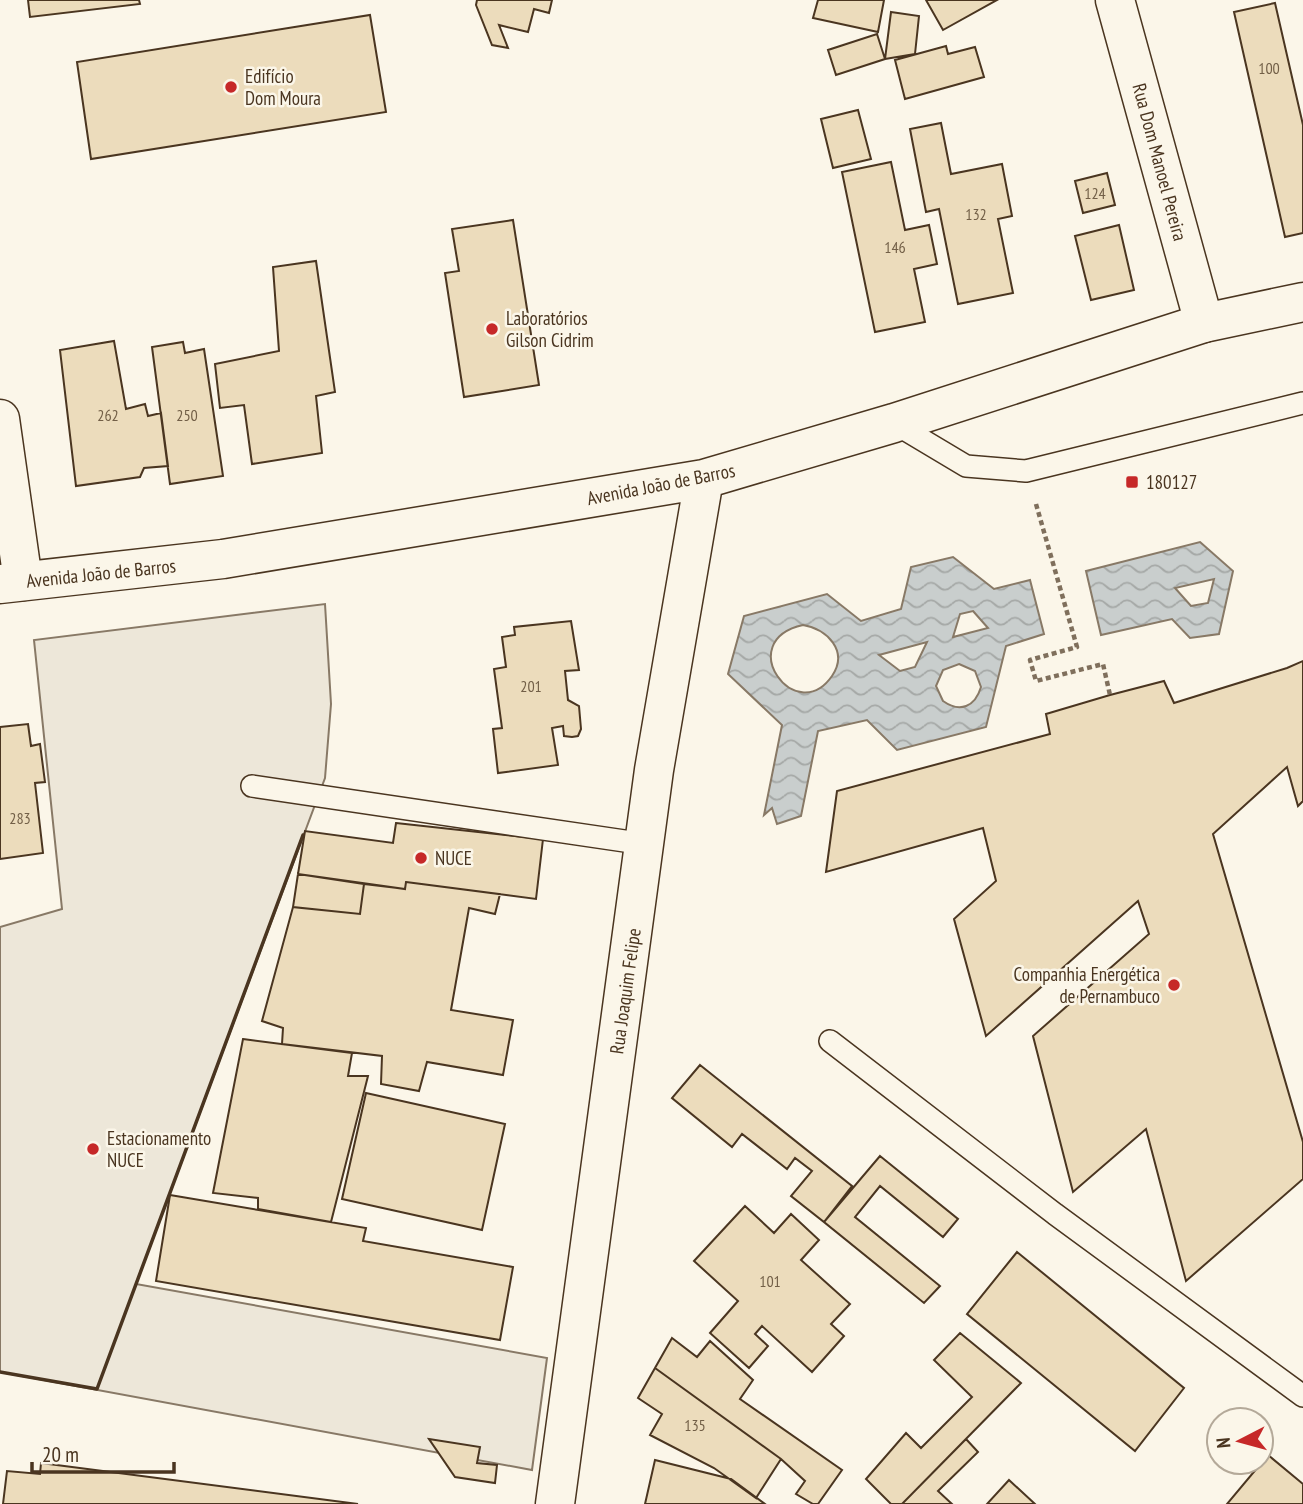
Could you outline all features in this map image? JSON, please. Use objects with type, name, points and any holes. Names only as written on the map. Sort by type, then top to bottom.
[{"type":"main road","name":"Rua Dom Manoel Pereira","points":[[1115,0],[1204,323]]},
{"type":"main road","name":"Avenida João de Barros","points":[[12,582],[223,559],[704,479],[894,423],[1204,323],[1303,302]]},
{"type":"main road","points":[[0,419],[12,582]]},
{"type":"main road","name":"Rua Joaquim Felipe","points":[[555,1504],[654,770],[704,479]]},
{"type":"lane","points":[[894,423],[966,466],[1026,471],[1303,403]]},
{"type":"lane","points":[[252,786],[645,844]]},
{"type":"lane","points":[[830,1041],[1055,1214],[1303,1396]]},
{"type":"path","points":[[1026,471],[1077,647],[1030,660],[1036,681],[1103,664],[1110,695]]},
{"type":"shaded area","name":"Estacionamento NUCE","points":[[325,604],[331,704],[325,778],[136,1284],[547,1358],[532,1470],[0,1372],[0,927],[62,909],[34,640]]},
{"type":"water","points":[[1200,542],[1233,571],[1219,634],[1190,638],[1172,619],[1101,635],[1086,571]],"holes":[[[1214,579],[1208,603],[1191,606],[1175,588]]]},
{"type":"water","points":[[953,557],[994,589],[1030,580],[1044,634],[1006,646],[986,727],[897,750],[867,720],[818,731],[801,816],[777,824],[772,808],[764,815],[782,725],[728,674],[744,616],[827,594],[861,621],[901,609],[911,567]],"holes":[[[973,611],[988,628],[953,637],[960,614]],[[803,625],[820,631],[833,643],[837,650],[837,667],[818,689],[802,692],[788,687],[777,676],[771,662],[773,647],[782,634]],[[927,642],[915,667],[900,671],[879,655]],[[959,664],[975,671],[981,687],[971,703],[955,707],[943,701],[936,686],[943,670]]]},
{"type":"building","points":[[28,0],[139,0],[140,4],[30,17]]},
{"type":"building","points":[[477,0],[552,0],[549,13],[534,9],[528,32],[499,25],[508,48],[492,45],[476,5]]},
{"type":"building","points":[[818,0],[884,0],[878,32],[813,18]]},
{"type":"building","points":[[926,0],[997,0],[943,30]]},
{"type":"building","points":[[1275,3],[1303,125],[1303,233],[1285,237],[1234,12]]},
{"type":"building","points":[[891,12],[919,16],[915,54],[885,59]]},
{"type":"building","name":"Edifício Dom Moura","points":[[370,15],[386,112],[91,159],[77,62]]},
{"type":"building","points":[[877,34],[885,59],[836,75],[828,50]]},
{"type":"building","points":[[946,46],[948,54],[975,47],[984,77],[905,99],[895,60]]},
{"type":"building","points":[[858,110],[871,159],[833,168],[821,119]]},
{"type":"building","points":[[941,123],[951,174],[1002,164],[1012,216],[998,219],[1013,293],[958,304],[939,209],[926,212],[910,129]]},
{"type":"building","points":[[891,162],[905,230],[929,225],[937,264],[914,269],[925,322],[875,332],[842,172]]},
{"type":"building","points":[[1107,173],[1115,205],[1083,213],[1075,181]]},
{"type":"building","name":"Laboratórios Gilson Cidrim","points":[[513,220],[539,385],[464,397],[445,273],[459,271],[452,229]]},
{"type":"building","points":[[1119,225],[1134,290],[1091,300],[1075,236]]},
{"type":"building","points":[[316,261],[335,392],[316,396],[322,453],[252,464],[244,405],[220,408],[215,364],[279,351],[273,267]]},
{"type":"building","points":[[114,341],[126,409],[145,404],[148,416],[161,413],[168,466],[144,468],[140,477],[76,486],[60,350]]},
{"type":"building","points":[[183,342],[185,353],[204,349],[223,476],[170,484],[152,347]]},
{"type":"building","points":[[571,621],[579,670],[565,671],[568,700],[579,706],[581,729],[578,736],[564,736],[563,726],[552,728],[558,765],[498,773],[493,729],[502,728],[494,669],[506,667],[502,637],[515,635],[514,627]]},
{"type":"building","name":"Companhia Energética de Pernambuco","points":[[1303,661],[1303,801],[1298,806],[1287,767],[1213,834],[1303,1142],[1303,1179],[1186,1281],[1146,1129],[1073,1192],[1033,1036],[1149,934],[1138,901],[986,1036],[954,919],[996,881],[983,828],[826,872],[837,791],[1050,734],[1046,714],[1110,695],[1164,681],[1174,703]]},
{"type":"building","points":[[28,724],[31,746],[40,744],[45,782],[35,783],[43,853],[0,859],[0,727]]},
{"type":"building","name":"NUCE","points":[[396,823],[543,839],[536,899],[406,882],[405,889],[298,874],[305,831],[393,843]]},
{"type":"building","points":[[298,874],[364,884],[360,914],[293,907]]},
{"type":"building","points":[[406,882],[500,894],[495,914],[469,908],[451,1010],[513,1020],[503,1075],[427,1062],[419,1091],[381,1084],[382,1056],[282,1044],[283,1028],[262,1021],[293,907],[360,914],[364,884],[405,889]]},
{"type":"building","points":[[243,1039],[352,1053],[348,1076],[368,1076],[331,1222],[258,1209],[258,1198],[213,1193]]},
{"type":"building","points":[[700,1065],[852,1186],[824,1222],[791,1196],[812,1171],[795,1158],[787,1169],[742,1134],[732,1147],[672,1098]]},
{"type":"building","points":[[366,1093],[505,1124],[482,1230],[342,1199]]},
{"type":"building","points":[[880,1156],[958,1219],[943,1237],[880,1186],[855,1217],[940,1286],[924,1303],[824,1222]]},
{"type":"building","points":[[170,1195],[366,1228],[363,1241],[513,1267],[500,1340],[156,1281]]},
{"type":"building","points":[[745,1206],[774,1233],[791,1214],[819,1240],[801,1260],[850,1304],[831,1324],[844,1336],[812,1372],[762,1326],[755,1334],[768,1346],[749,1368],[710,1333],[738,1301],[694,1261]]},
{"type":"building","points":[[1017,1252],[1184,1388],[1135,1451],[967,1314]]},
{"type":"building","points":[[960,1333],[1021,1383],[902,1504],[891,1504],[866,1479],[906,1433],[921,1448],[972,1397],[934,1360]]},
{"type":"building","points":[[672,1338],[697,1357],[710,1341],[753,1380],[740,1399],[842,1470],[818,1504],[796,1494],[805,1481],[781,1459],[655,1368]]},
{"type":"building","points":[[655,1368],[781,1459],[756,1498],[714,1468],[650,1435],[662,1414],[638,1398]]},
{"type":"building","points":[[429,1439],[480,1447],[477,1463],[497,1465],[495,1483],[455,1477]]},
{"type":"building","points":[[966,1439],[978,1452],[938,1491],[952,1504],[902,1504]]},
{"type":"building","points":[[655,1460],[731,1479],[765,1504],[645,1504]]},
{"type":"building","points":[[1275,1461],[1303,1484],[1303,1504],[1227,1504],[1250,1476],[1275,1476]]},
{"type":"building","points":[[41,1463],[358,1504],[3,1504],[7,1471],[40,1474]]},
{"type":"building","points":[[1009,1480],[1035,1504],[987,1504]]},
{"type":"wall","points":[[0,1372],[97,1389],[303,835]]},
{"type":"place","name":"Edifício Dom Moura","points":[[231,87]]},
{"type":"place","name":"Laboratórios Gilson Cidrim","points":[[492,329]]},
{"type":"place","name":"180127","points":[[1132,482]]},
{"type":"place","name":"NUCE","points":[[421,858]]},
{"type":"place","name":"Companhia Energética de Pernambuco","points":[[1174,985]]},
{"type":"place","name":"Estacionamento NUCE","points":[[93,1149]]}]
